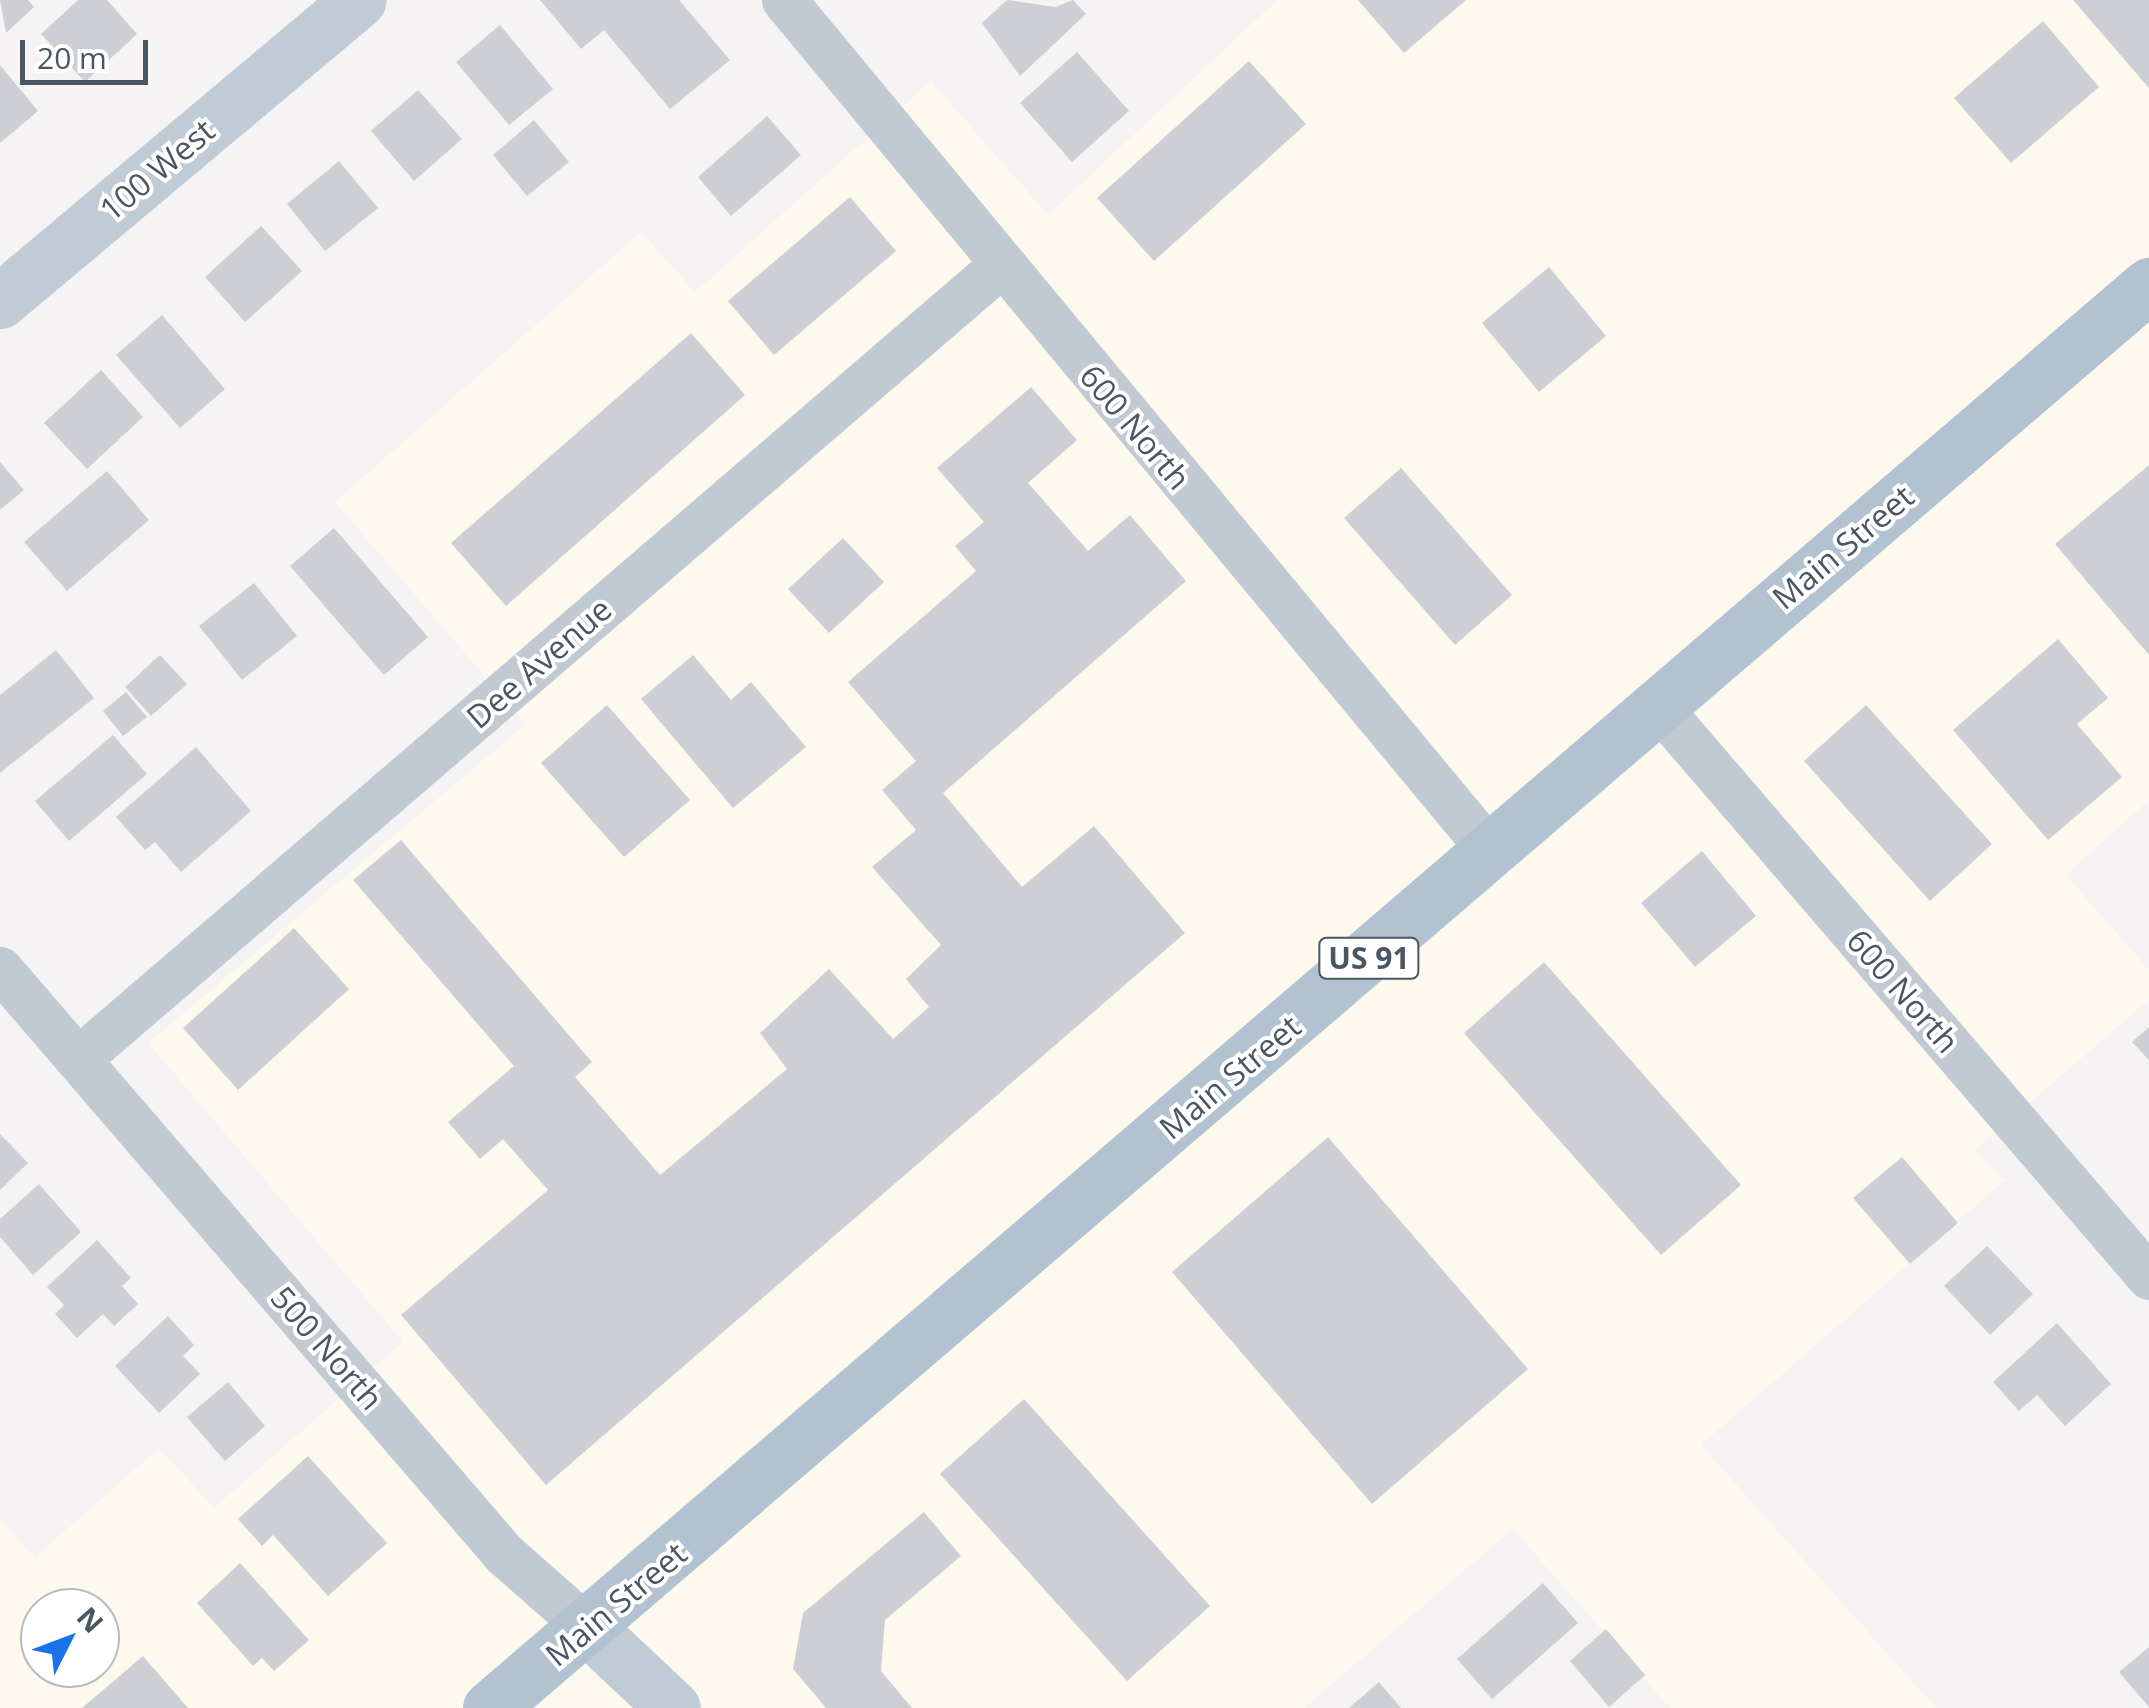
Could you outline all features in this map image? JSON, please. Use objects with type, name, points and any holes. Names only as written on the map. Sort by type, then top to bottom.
[{"type":"main road","name":"Main Street","points":[[490,1708],[588,1629],[2149,285]]},
{"type":"street","name":"100 West","points":[[0,301],[359,0]]},
{"type":"street","name":"600 North","points":[[784,0],[1000,266],[1490,851]]},
{"type":"street","name":"Dee Avenue","points":[[78,1060],[1000,266]]},
{"type":"street","name":"600 North","points":[[1658,706],[2149,1277]]},
{"type":"street","name":"500 North","points":[[0,970],[504,1554],[673,1708]]},
{"type":"shaded area","points":[[1277,0],[2149,0],[2149,800],[2066,875],[2149,970],[2149,1000],[1975,1150],[2005,1180],[1701,1445],[1936,1708],[1670,1708],[1513,1529],[1304,1708],[0,1708],[0,1520],[35,1557],[159,1448],[214,1508],[403,1342],[148,1043],[526,724],[335,502],[641,232],[695,292],[931,81],[1048,215]]},
{"type":"building","points":[[0,0],[28,0],[34,7],[6,33]]},
{"type":"building","points":[[78,0],[107,0],[137,34],[85,82],[41,34]]},
{"type":"building","points":[[540,0],[679,0],[730,60],[670,109],[604,30],[581,49]]},
{"type":"building","points":[[1007,0],[1055,7],[1073,0],[1086,14],[1020,76],[982,23]]},
{"type":"building","points":[[1358,0],[1466,0],[1404,53]]},
{"type":"building","points":[[2073,0],[2149,0],[2149,88]]},
{"type":"building","points":[[2043,21],[2099,87],[2011,163],[1954,98]]},
{"type":"building","points":[[500,25],[553,89],[509,125],[456,62]]},
{"type":"building","points":[[1077,52],[1129,111],[1072,162],[1020,103]]},
{"type":"building","points":[[1249,61],[1306,124],[1154,261],[1097,198]]},
{"type":"building","points":[[0,65],[38,111],[0,143]]},
{"type":"building","points":[[418,90],[462,139],[414,181],[371,131]]},
{"type":"building","points":[[767,116],[801,155],[731,216],[698,177]]},
{"type":"building","points":[[534,120],[569,162],[527,196],[493,155]]},
{"type":"building","points":[[339,161],[378,208],[325,251],[287,204]]},
{"type":"building","points":[[850,197],[896,251],[774,355],[728,301]]},
{"type":"building","points":[[261,226],[302,271],[245,322],[205,277]]},
{"type":"building","points":[[1549,267],[1606,336],[1539,392],[1482,323]]},
{"type":"building","points":[[162,315],[225,389],[180,428],[116,355]]},
{"type":"building","points":[[691,333],[745,395],[506,606],[451,543]]},
{"type":"building","points":[[101,370],[143,417],[87,469],[44,423]]},
{"type":"building","points":[[1031,387],[1077,440],[1028,483],[1088,551],[1130,515],[1186,581],[943,793],[1022,887],[1094,826],[1185,933],[546,1485],[401,1315],[548,1190],[503,1139],[480,1159],[448,1122],[514,1066],[353,880],[401,840],[592,1062],[575,1077],[660,1175],[787,1069],[760,1033],[829,969],[893,1039],[929,1007],[906,979],[941,945],[872,867],[916,830],[882,790],[916,761],[848,682],[976,571],[955,546],[984,522],[937,468]]},
{"type":"building","points":[[0,462],[24,490],[0,510]]},
{"type":"building","points":[[2149,465],[2149,655],[2055,544]]},
{"type":"building","points":[[1401,468],[1512,595],[1455,645],[1344,518]]},
{"type":"building","points":[[107,471],[149,520],[67,591],[24,542]]},
{"type":"building","points":[[334,528],[428,637],[384,675],[290,566]]},
{"type":"building","points":[[843,538],[884,582],[829,633],[788,589]]},
{"type":"building","points":[[254,583],[297,636],[242,680],[199,626]]},
{"type":"building","points":[[2058,639],[2108,698],[2077,724],[2122,777],[2048,840],[1953,730]]},
{"type":"building","points":[[56,650],[94,698],[0,773],[0,695]]},
{"type":"building","points":[[160,655],[187,684],[151,716],[125,687]]},
{"type":"building","points":[[693,655],[731,700],[751,682],[806,747],[733,808],[641,699]]},
{"type":"building","points":[[126,692],[147,717],[123,736],[103,711]]},
{"type":"building","points":[[607,705],[690,800],[624,857],[541,763]]},
{"type":"building","points":[[1866,705],[1992,844],[1930,901],[1804,761]]},
{"type":"building","points":[[113,735],[147,774],[69,841],[35,801]]},
{"type":"building","points":[[196,747],[251,811],[181,872],[155,842],[145,850],[116,817]]},
{"type":"building","points":[[1702,851],[1756,916],[1695,967],[1641,903]]},
{"type":"building","points":[[294,928],[349,989],[238,1090],[183,1028]]},
{"type":"building","points":[[1544,962],[1741,1185],[1661,1255],[1464,1033]]},
{"type":"building","points":[[2149,1027],[2149,1060],[2132,1042]]},
{"type":"building","points":[[0,1134],[28,1163],[0,1190]]},
{"type":"building","points":[[1328,1137],[1528,1369],[1372,1504],[1172,1272]]},
{"type":"building","points":[[1902,1157],[1958,1223],[1910,1264],[1853,1198]]},
{"type":"building","points":[[39,1184],[81,1232],[33,1275],[0,1237],[0,1219]]},
{"type":"building","points":[[97,1240],[131,1278],[122,1286],[138,1304],[114,1326],[103,1314],[77,1338],[55,1314],[64,1305],[47,1287]]},
{"type":"building","points":[[1987,1246],[2033,1294],[1990,1335],[1944,1286]]},
{"type":"building","points":[[168,1316],[194,1345],[183,1356],[200,1374],[159,1413],[115,1366]]},
{"type":"building","points":[[2057,1323],[2111,1384],[2065,1426],[2037,1395],[2019,1411],[1993,1382]]},
{"type":"building","points":[[228,1382],[265,1426],[225,1461],[187,1417]]},
{"type":"building","points":[[1024,1399],[1210,1606],[1127,1681],[940,1474]]},
{"type":"building","points":[[308,1456],[387,1543],[328,1596],[273,1535],[262,1546],[238,1519]]},
{"type":"building","points":[[924,1512],[961,1556],[885,1620],[881,1671],[912,1708],[826,1708],[793,1669],[803,1613]]},
{"type":"building","points":[[240,1563],[309,1640],[274,1671],[262,1658],[253,1666],[197,1603]]},
{"type":"building","points":[[1543,1583],[1578,1623],[1492,1699],[1457,1659]]},
{"type":"building","points":[[1606,1629],[1645,1675],[1609,1707],[1570,1661]]},
{"type":"building","points":[[2149,1647],[2149,1707],[2119,1672]]},
{"type":"building","points":[[143,1656],[188,1708],[82,1708],[105,1688],[120,1688],[120,1676]]},
{"type":"building","points":[[1379,1682],[1401,1708],[1349,1708]]}]
